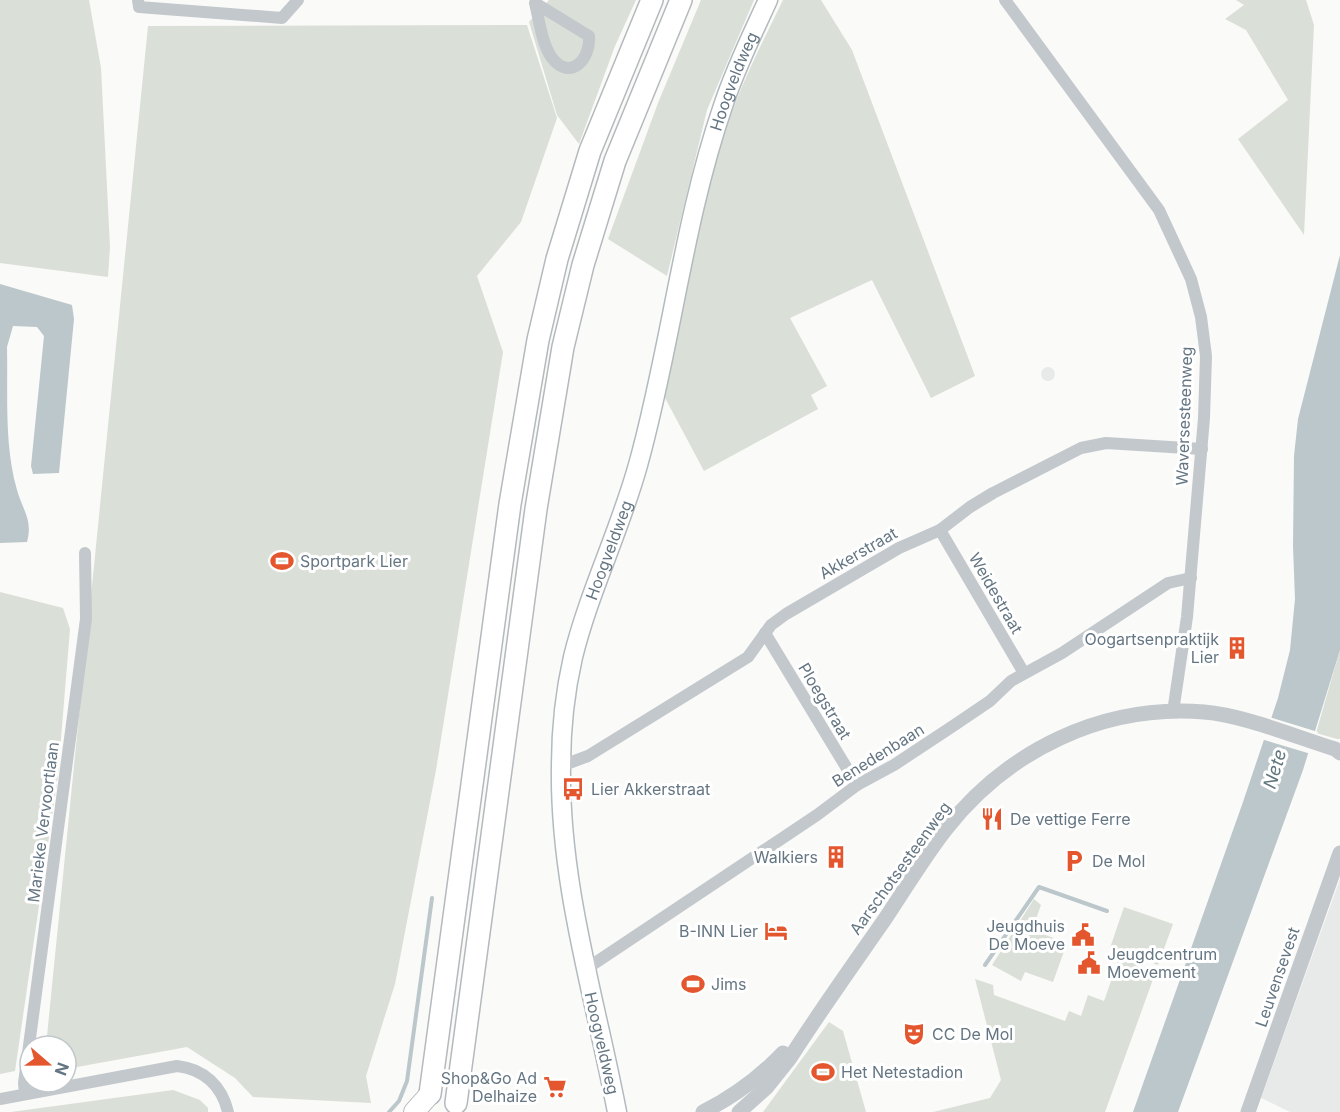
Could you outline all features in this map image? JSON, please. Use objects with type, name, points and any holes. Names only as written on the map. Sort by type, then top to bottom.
[{"type":"highway","points":[[429,1103],[508,516],[538,340],[557,259],[590,151],[652,0]]},
{"type":"highway","points":[[457,1109],[541,477],[563,347],[583,265],[615,161],[681,0]]},
{"type":"main road","name":"Hoogveldweg","points":[[614,1108],[562,842],[561,766],[566,698],[574,656],[638,465],[708,157],[737,68],[768,0]]},
{"type":"main road","points":[[414,1112],[429,1103]]},
{"type":"street","points":[[138,0],[139,7],[282,18],[298,0]]},
{"type":"street","name":"Waversesteenweg","points":[[1005,0],[1153,201],[1178,246],[1191,279],[1201,317],[1206,356],[1202,449],[1191,578],[1173,712]]},
{"type":"street","points":[[535,2],[589,36],[590,45],[583,61],[574,67],[563,66],[552,58],[535,2]]},
{"type":"street","name":"Akkerstraat","points":[[561,766],[588,756],[707,684],[748,657],[765,633],[786,614],[899,548],[940,530],[969,507],[993,493],[1095,443],[1202,449]]},
{"type":"street","name":"Weidestraat","points":[[940,530],[1024,673]]},
{"type":"street","name":"Marieke Vervoortlaan","points":[[31,1034],[86,619],[86,553]]},
{"type":"street","name":"Benedenbaan","points":[[586,969],[817,815],[857,785],[894,765],[953,726],[1024,673],[1062,653],[1168,584],[1191,578]]},
{"type":"street","name":"Ploegstraat","points":[[765,633],[857,785]]},
{"type":"street","name":"Aarschotsesteenweg","points":[[739,1112],[772,1080],[945,830],[982,789],[1027,754],[1094,724],[1131,714],[1173,712],[1205,712],[1258,725],[1340,753]]},
{"type":"street","name":"Leuvensevest","points":[[1248,1112],[1340,853]]},
{"type":"street","name":"Aarschotsesteenweg","points":[[704,1112],[734,1096],[758,1078],[814,1020]]},
{"type":"street","points":[[78,1084],[177,1066],[202,1073],[223,1095],[228,1112]]},
{"type":"street","points":[[0,1099],[25,1094]]},
{"type":"shaded area","points":[[0,0],[89,0],[101,68],[110,247],[108,277],[0,263]]},
{"type":"shaded area","points":[[549,0],[636,0],[615,46],[579,144],[557,115],[529,22]]},
{"type":"shaded area","points":[[701,0],[754,0],[707,110],[667,276],[608,239],[658,103]]},
{"type":"shaded area","points":[[783,0],[821,0],[852,50],[975,376],[931,398],[872,280],[790,318],[827,386],[811,395],[818,409],[704,471],[664,396],[698,234],[723,138],[743,85]]},
{"type":"shaded area","points":[[1236,0],[1306,0],[1314,25],[1304,235],[1238,139],[1288,100],[1246,30],[1225,19],[1244,5]]},
{"type":"shaded area","name":"Sportpark Lier","points":[[527,25],[557,118],[521,222],[477,276],[503,352],[436,770],[395,984],[366,1076],[371,1103],[253,1097],[235,1078],[187,1047],[78,1067],[78,1034],[47,1034],[148,26]]},
{"type":"shaded area","points":[[1045,367],[1051,367],[1055,374],[1051,381],[1045,381],[1041,377],[1041,371]]},
{"type":"shaded area","points":[[0,592],[63,608],[70,629],[58,775],[20,1034],[18,1034],[15,1071],[0,1074]]},
{"type":"shaded area","points":[[1340,650],[1340,739],[1337,739],[1316,733]]},
{"type":"shaded area","points":[[1340,879],[1340,1112],[1290,1112],[1261,1098]]},
{"type":"shaded area","points":[[1034,899],[1041,905],[1032,930],[1067,943],[1053,982],[1025,972],[1021,981],[992,965]]},
{"type":"shaded area","points":[[1124,907],[1173,924],[1158,965],[1110,948]]},
{"type":"shaded area","points":[[1119,958],[1156,971],[1105,1112],[933,1112],[990,1098],[1001,1080],[975,979],[993,985],[994,995],[1065,1021],[1069,1011],[1081,1016],[1088,995],[1104,1001]]},
{"type":"shaded area","name":"Het Netestadion","points":[[829,1022],[843,1031],[866,1112],[763,1112]]},
{"type":"shaded area","points":[[173,1090],[200,1100],[208,1108],[208,1112],[11,1112]]},
{"type":"water","name":"Nete","points":[[1340,255],[1340,650],[1303,770],[1178,1112],[1133,1112],[1243,802],[1278,698],[1290,650],[1295,599],[1294,456],[1298,419]]},
{"type":"water","points":[[0,284],[72,305],[74,319],[59,473],[33,474],[31,466],[44,336],[37,327],[13,326],[7,347],[10,455],[17,490],[28,521],[27,542],[0,543]]},
{"type":"pier","points":[[1269,717],[1318,732],[1311,754],[1261,739]]},
{"type":"waterway","points":[[985,965],[1039,887],[1107,911]]},
{"type":"waterway","points":[[389,1112],[399,1101],[407,1081],[432,898]]},
{"type":"place","name":"Sportpark Lier","points":[[282,561]]},
{"type":"place","name":"Oogartsenpraktijk Lier","points":[[1237,648]]},
{"type":"place","name":"Lier Akkerstraat","points":[[573,789]]},
{"type":"place","name":"De vettige Ferre","points":[[992,819]]},
{"type":"place","name":"Walkiers","points":[[836,857]]},
{"type":"place","name":"De Mol","points":[[1074,861]]},
{"type":"place","name":"B-INN Lier","points":[[776,931]]},
{"type":"place","name":"Jeugdhuis De Moeve","points":[[1083,935]]},
{"type":"place","name":"Jeugdcentrum Moevement","points":[[1089,963]]},
{"type":"place","name":"Jims","points":[[693,984]]},
{"type":"place","name":"CC De Mol","points":[[914,1034]]},
{"type":"place","name":"Het Netestadion","points":[[823,1072]]},
{"type":"place","name":"Shop&Go Ad Delhaize","points":[[555,1087]]}]
